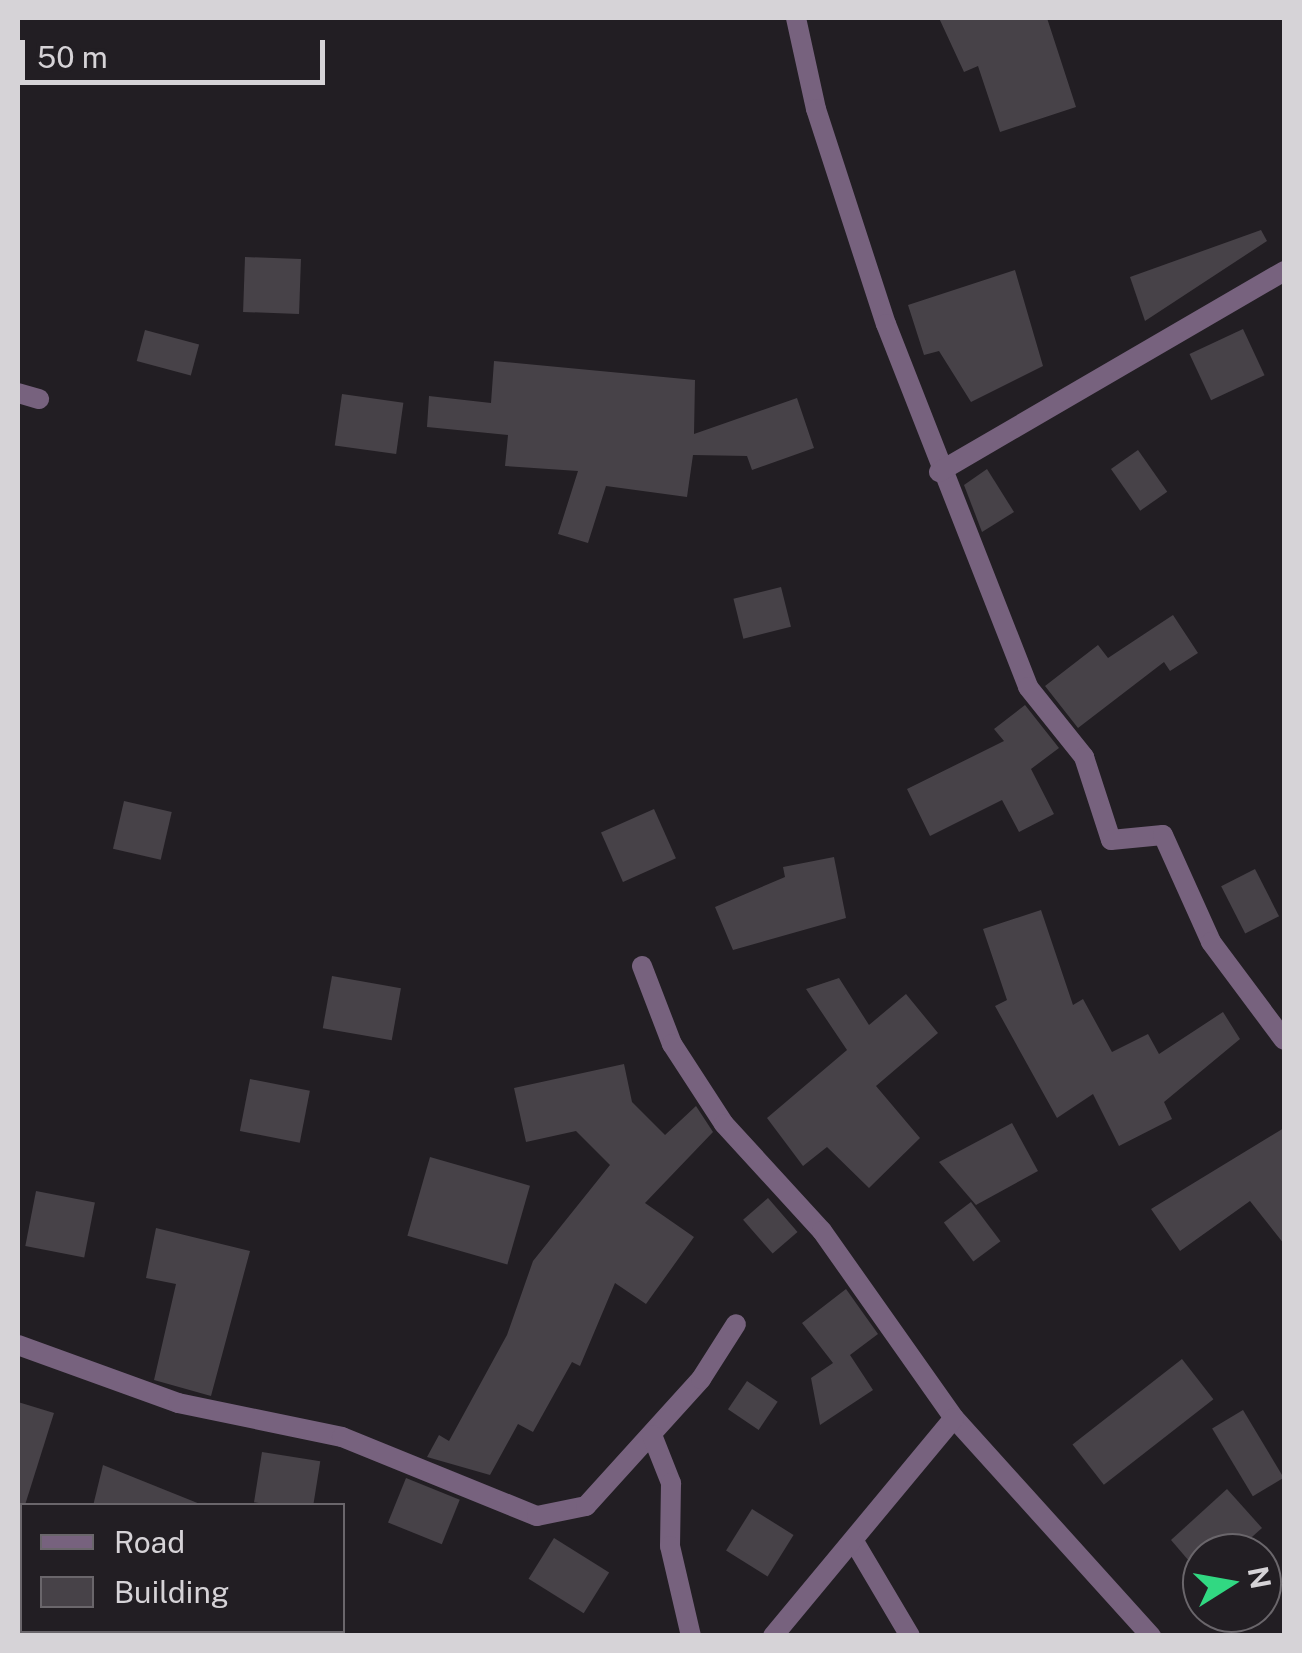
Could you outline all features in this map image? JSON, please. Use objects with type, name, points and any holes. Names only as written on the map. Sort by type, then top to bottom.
[{"type":"street","points":[[796,18],[816,109],[939,472],[1028,687],[1084,758],[1112,840],[1162,835],[1211,942],[1284,1040]]},
{"type":"street","points":[[939,472],[1199,313],[1284,271]]},
{"type":"street","points":[[18,393],[39,399]]},
{"type":"street","points":[[642,966],[672,1044],[724,1124],[822,1231],[954,1418],[1151,1636]]},
{"type":"street","points":[[18,1345],[178,1403],[342,1437],[538,1516],[586,1506],[652,1436],[736,1324]]},
{"type":"street","points":[[774,1636],[855,1543],[954,1418]]},
{"type":"street","points":[[652,1436],[672,1482],[670,1546],[691,1636]]},
{"type":"street","points":[[855,1543],[910,1636]]},
{"type":"building","points":[[939,18],[1047,18],[1076,107],[1000,132],[978,66],[964,72]]},
{"type":"building","points":[[1261,230],[1267,241],[1145,321],[1130,277]]},
{"type":"building","points":[[245,257],[301,259],[299,314],[243,312]]},
{"type":"building","points":[[1015,270],[1043,366],[971,402],[939,351],[924,355],[908,305]]},
{"type":"building","points":[[1243,329],[1265,375],[1211,400],[1190,354]]},
{"type":"building","points":[[145,330],[199,344],[191,375],[137,361]]},
{"type":"building","points":[[494,361],[695,380],[694,434],[797,398],[814,448],[752,470],[747,456],[693,455],[687,497],[606,486],[588,543],[558,534],[578,471],[505,466],[508,435],[427,427],[429,396],[491,403]]},
{"type":"building","points":[[342,394],[403,403],[396,454],[335,445]]},
{"type":"building","points":[[1138,450],[1167,492],[1140,511],[1111,469]]},
{"type":"building","points":[[987,469],[1014,512],[982,532],[964,485]]},
{"type":"building","points":[[781,587],[791,627],[743,639],[733,599]]},
{"type":"building","points":[[1173,615],[1198,653],[1170,671],[1164,662],[1078,728],[1045,686],[1098,645],[1108,658]]},
{"type":"building","points":[[1025,705],[1059,748],[1031,769],[1054,814],[1019,832],[1002,800],[930,836],[907,789],[1004,741],[994,729]]},
{"type":"building","points":[[124,801],[172,812],[161,860],[113,849]]},
{"type":"building","points":[[654,809],[676,858],[623,882],[601,833]]},
{"type":"building","points":[[834,857],[846,918],[733,950],[715,907],[785,877],[783,867]]},
{"type":"building","points":[[1255,869],[1279,916],[1245,933],[1221,886]]},
{"type":"building","points":[[1041,910],[1073,1005],[1083,999],[1112,1052],[1148,1034],[1159,1054],[1223,1012],[1240,1039],[1164,1102],[1172,1119],[1119,1146],[1093,1094],[1057,1118],[995,1006],[1007,1000],[983,929]]},
{"type":"building","points":[[332,976],[401,988],[392,1040],[323,1028]]},
{"type":"building","points":[[839,978],[869,1025],[906,994],[938,1033],[876,1086],[920,1138],[869,1188],[827,1147],[803,1166],[767,1118],[847,1050],[806,989]]},
{"type":"building","points":[[624,1064],[632,1102],[665,1135],[696,1106],[713,1132],[645,1203],[694,1237],[646,1304],[615,1283],[580,1366],[572,1362],[533,1432],[518,1424],[490,1475],[427,1457],[439,1435],[449,1441],[507,1335],[533,1261],[610,1165],[576,1131],[526,1142],[514,1088]]},
{"type":"building","points":[[250,1079],[310,1091],[300,1143],[240,1131]]},
{"type":"building","points":[[1012,1123],[1038,1171],[976,1205],[939,1162]]},
{"type":"building","points":[[1284,1128],[1284,1244],[1250,1201],[1180,1251],[1151,1209]]},
{"type":"building","points":[[430,1157],[530,1186],[507,1264],[407,1236]]},
{"type":"building","points":[[36,1191],[95,1202],[84,1257],[25,1246]]},
{"type":"building","points":[[768,1198],[798,1232],[773,1254],[743,1220]]},
{"type":"building","points":[[971,1202],[1000,1241],[973,1262],[944,1222]]},
{"type":"building","points":[[156,1228],[250,1251],[211,1396],[154,1380],[176,1284],[146,1278]]},
{"type":"building","points":[[846,1289],[878,1334],[850,1355],[873,1390],[820,1425],[811,1378],[833,1363],[802,1323]]},
{"type":"building","points":[[1182,1359],[1213,1399],[1104,1485],[1072,1445]]},
{"type":"building","points":[[747,1381],[778,1402],[759,1430],[728,1409]]},
{"type":"building","points":[[18,1402],[54,1413],[26,1503],[18,1504]]},
{"type":"building","points":[[1243,1410],[1284,1478],[1253,1496],[1212,1429]]},
{"type":"building","points":[[262,1452],[320,1461],[314,1503],[254,1502]]},
{"type":"building","points":[[103,1465],[198,1503],[94,1503]]},
{"type":"building","points":[[406,1478],[460,1500],[442,1544],[388,1523]]},
{"type":"building","points":[[1227,1489],[1262,1528],[1256,1533],[1182,1533],[1182,1553],[1171,1540]]},
{"type":"building","points":[[752,1509],[794,1535],[768,1577],[726,1551]]},
{"type":"building","points":[[554,1538],[609,1572],[584,1613],[529,1579]]}]
